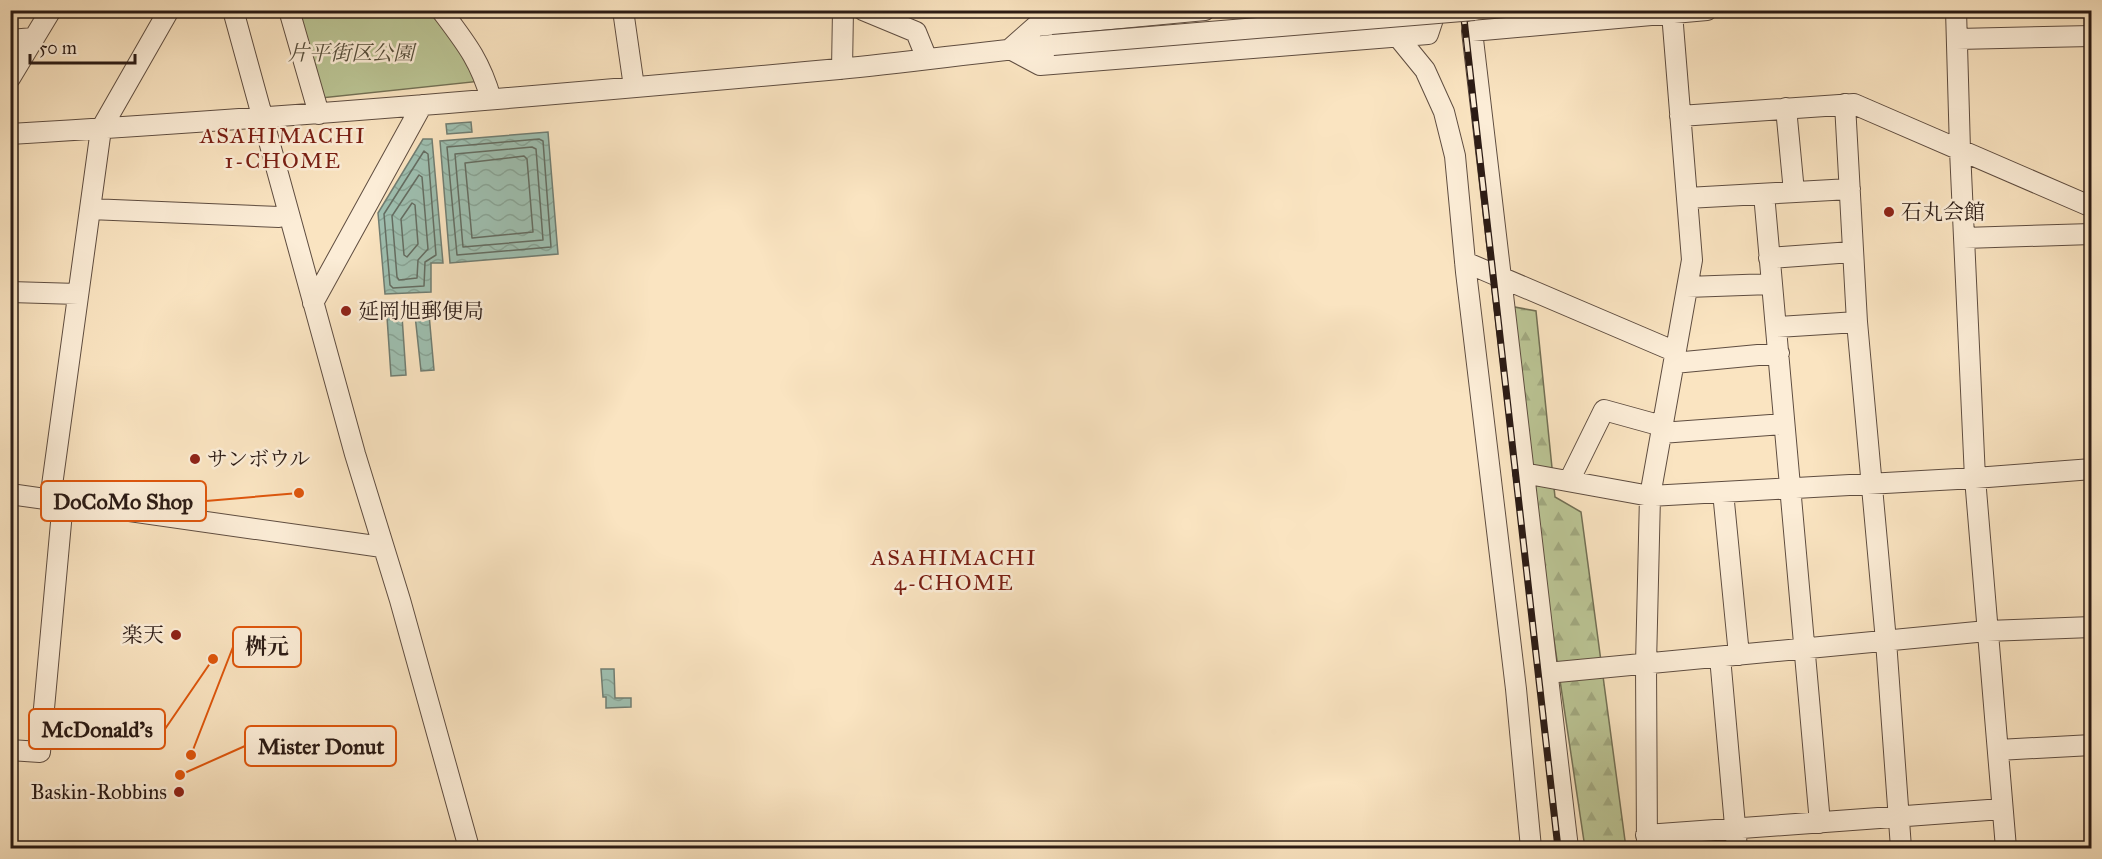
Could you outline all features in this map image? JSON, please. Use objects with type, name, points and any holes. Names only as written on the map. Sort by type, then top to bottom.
[{"type":"street","points":[[10,78],[51,10]]},
{"type":"street","points":[[10,750],[40,752],[56,501],[78,294],[101,129],[170,10]]},
{"type":"street","points":[[233,10],[313,303],[470,849]]},
{"type":"street","points":[[289,10],[319,114]]},
{"type":"street","points":[[441,10],[470,48],[485,79],[491,99]]},
{"type":"street","points":[[623,10],[633,87]]},
{"type":"street","points":[[842,69],[843,10]]},
{"type":"street","points":[[863,10],[916,32],[927,59]]},
{"type":"street","points":[[1376,10],[1425,70],[1444,112],[1455,156],[1465,262],[1516,689],[1531,849]]},
{"type":"street","points":[[1010,49],[1040,65],[1428,34],[1436,10]]},
{"type":"street","points":[[10,134],[319,114],[842,69],[1053,45],[1474,10]]},
{"type":"street","points":[[1568,849],[1472,31],[1707,10]]},
{"type":"street","points":[[1956,10],[1975,478],[2006,849]]},
{"type":"street","points":[[1010,49],[1036,26],[1193,11]]},
{"type":"street","points":[[1671,14],[1692,260],[1650,496],[1646,664],[1646,842],[1736,839],[1820,823],[2002,809]]},
{"type":"street","points":[[1957,39],[2091,36]]},
{"type":"street","points":[[10,40],[34,38]]},
{"type":"street","points":[[1845,104],[1857,322],[1886,641],[1901,849]]},
{"type":"street","points":[[1680,116],[1854,104],[2091,207]]},
{"type":"street","points":[[313,303],[422,105]]},
{"type":"street","points":[[1786,108],[1794,192]]},
{"type":"street","points":[[1687,198],[1850,189]]},
{"type":"street","points":[[1764,194],[1820,823]]},
{"type":"street","points":[[90,209],[279,218],[289,214]]},
{"type":"street","points":[[1964,238],[2091,234]]},
{"type":"street","points":[[1769,258],[1852,252]]},
{"type":"street","points":[[1465,262],[1675,357],[1779,353]]},
{"type":"street","points":[[1687,287],[1771,284]]},
{"type":"street","points":[[10,292],[78,294]]},
{"type":"street","points":[[1777,327],[1857,322]]},
{"type":"street","points":[[1569,481],[1604,410],[1662,429],[1784,424]]},
{"type":"street","points":[[1523,473],[1650,496],[2091,470]]},
{"type":"street","points":[[1723,492],[1736,839]]},
{"type":"street","points":[[10,494],[382,547]]},
{"type":"street","points":[[1547,673],[1987,631],[2091,627]]},
{"type":"street","points":[[1998,750],[2091,745]]},
{"type":"green space","name":"片平街区公園","points":[[294,11],[428,11],[461,46],[482,81],[321,98]]},
{"type":"green space","points":[[1504,305],[1536,311],[1555,497],[1581,512],[1626,848],[1585,848]]},
{"type":"water","points":[[471,122],[472,132],[447,134],[446,124]]},
{"type":"water","points":[[548,132],[558,254],[450,263],[440,141]]},
{"type":"water","points":[[423,139],[432,139],[443,263],[431,263],[431,292],[385,294],[378,213]]},
{"type":"water","points":[[429,314],[434,370],[421,371],[415,315]]},
{"type":"water","points":[[402,316],[406,375],[391,376],[387,317]]},
{"type":"water","points":[[601,669],[614,669],[615,698],[631,698],[631,707],[606,708]]},
{"type":"railway","points":[[1463,10],[1558,848]]},
{"type":"place","name":"石丸会館","points":[[1889,212]]},
{"type":"place","name":"延岡旭郵便局","points":[[346,311]]},
{"type":"place","name":"サンボウル","points":[[195,459]]},
{"type":"place","name":"DoCoMo Shop","points":[[299,493]]},
{"type":"place","name":"楽天","points":[[176,635]]},
{"type":"place","name":"McDonald's","points":[[213,659]]},
{"type":"place","name":"桝元","points":[[191,755]]},
{"type":"place","name":"Mister Donut","points":[[180,775]]},
{"type":"place","name":"Baskin-Robbins","points":[[179,792]]},
{"type":"district","name":"ASAHIMACHI 1-CHOME","points":[[283,148]]},
{"type":"district","name":"ASAHIMACHI 4-CHOME","points":[[954,570]]}]
